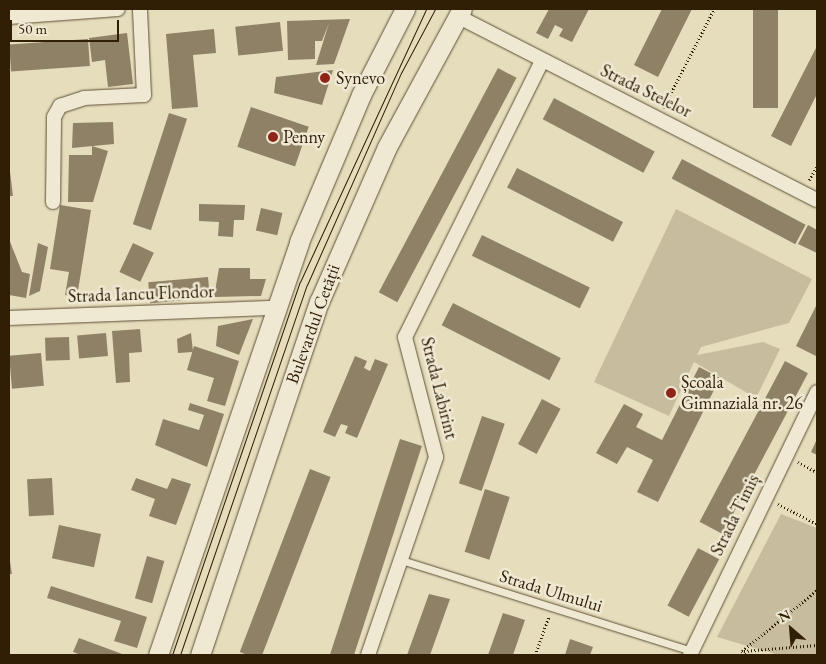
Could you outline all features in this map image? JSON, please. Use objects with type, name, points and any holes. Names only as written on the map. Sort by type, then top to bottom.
[{"type":"main road","points":[[158,655],[275,308],[361,95],[405,9]]},
{"type":"main road","name":"Bulevardul Cetății","points":[[200,655],[319,302],[387,147],[459,13]]},
{"type":"street","points":[[9,17],[118,9]]},
{"type":"street","points":[[53,202],[54,117],[60,106],[84,98],[144,95],[140,9]]},
{"type":"street","name":"Strada Stelelor","points":[[459,13],[542,60],[817,200]]},
{"type":"street","name":"Strada Labirint","points":[[368,655],[436,457],[405,337],[542,60]]},
{"type":"street","name":"Strada Iancu Flondor","points":[[9,318],[275,308]]},
{"type":"street","name":"Strada Timiș","points":[[690,653],[764,497],[817,392]]},
{"type":"lane","name":"Strada Ulmului","points":[[401,560],[552,607],[690,653]]},
{"type":"path","points":[[658,118],[714,9]]},
{"type":"path","points":[[803,192],[817,166]]},
{"type":"path","points":[[786,455],[817,472]]},
{"type":"path","points":[[764,497],[817,524]]},
{"type":"path","points":[[742,651],[817,590]]},
{"type":"path","points":[[535,655],[552,607]]},
{"type":"path","points":[[742,651],[817,645]]},
{"type":"path","points":[[742,651],[746,655]]},
{"type":"shaded area","points":[[676,209],[812,279],[789,323],[701,347],[697,355],[763,342],[780,349],[756,398],[694,362],[669,416],[594,382]]},
{"type":"shaded area","points":[[781,514],[817,528],[817,655],[779,655],[717,637]]},
{"type":"building","points":[[549,9],[589,9],[572,42],[559,36],[563,29],[555,25],[548,39],[536,33]]},
{"type":"building","points":[[662,9],[692,9],[658,77],[634,65]]},
{"type":"building","points":[[753,9],[778,9],[778,108],[753,108]]},
{"type":"building","points":[[350,19],[334,64],[316,65],[329,23],[322,41],[315,41],[315,59],[288,60],[287,21]]},
{"type":"building","points":[[280,22],[283,51],[238,56],[235,27]]},
{"type":"building","points":[[214,29],[216,53],[193,55],[198,107],[172,109],[166,34]]},
{"type":"building","points":[[127,33],[133,84],[108,87],[105,60],[92,62],[89,38]]},
{"type":"building","points":[[88,39],[90,66],[11,71],[9,45]]},
{"type":"building","points":[[817,46],[817,94],[791,146],[771,136]]},
{"type":"building","points":[[498,68],[517,78],[397,302],[379,292]]},
{"type":"building","points":[[333,70],[322,105],[274,93],[276,77]]},
{"type":"building","points":[[554,98],[655,152],[643,173],[543,119]]},
{"type":"building","name":"Penny","points":[[251,107],[309,127],[295,167],[237,147]]},
{"type":"building","points":[[169,113],[187,119],[151,230],[133,224]]},
{"type":"building","points":[[113,122],[114,144],[72,148],[73,123]]},
{"type":"building","points":[[92,146],[108,151],[93,202],[68,202],[69,155],[92,155]]},
{"type":"building","points":[[682,159],[806,225],[795,244],[672,178]]},
{"type":"building","points":[[9,163],[13,196],[9,196]]},
{"type":"building","points":[[517,168],[623,222],[613,242],[507,188]]},
{"type":"building","points":[[199,204],[245,205],[244,220],[234,220],[233,237],[218,236],[219,222],[199,221]]},
{"type":"building","points":[[60,205],[91,210],[77,297],[65,295],[69,272],[50,269]]},
{"type":"building","points":[[261,208],[282,213],[277,235],[256,230]]},
{"type":"building","points":[[808,225],[817,230],[817,253],[798,244]]},
{"type":"building","points":[[482,235],[590,288],[580,308],[472,256]]},
{"type":"building","points":[[9,239],[22,272],[30,274],[26,298],[9,295]]},
{"type":"building","points":[[38,243],[48,247],[40,291],[29,296]]},
{"type":"building","points":[[133,243],[154,253],[140,282],[119,272]]},
{"type":"building","points":[[219,268],[250,268],[250,279],[266,279],[261,296],[214,297]]},
{"type":"building","points":[[208,277],[210,298],[150,303],[148,282]]},
{"type":"building","points":[[453,303],[561,358],[549,380],[442,325]]},
{"type":"building","points":[[817,304],[817,352],[816,356],[796,346]]},
{"type":"building","points":[[253,319],[239,355],[216,346],[218,326]]},
{"type":"building","points":[[140,329],[142,352],[129,353],[130,382],[116,383],[112,331]]},
{"type":"building","points":[[106,333],[108,356],[79,358],[77,336]]},
{"type":"building","points":[[191,333],[193,352],[178,353],[177,339]]},
{"type":"building","points":[[69,337],[70,360],[46,361],[45,338]]},
{"type":"building","points":[[194,346],[239,361],[225,406],[207,401],[214,378],[187,370]]},
{"type":"building","points":[[41,353],[44,386],[12,389],[9,356]]},
{"type":"building","points":[[355,356],[367,361],[364,368],[370,371],[375,359],[388,364],[357,438],[345,433],[348,426],[341,424],[335,437],[323,432]]},
{"type":"building","points":[[785,361],[808,373],[723,534],[700,522]]},
{"type":"building","points":[[699,367],[720,378],[658,502],[637,492],[653,460],[627,447],[617,464],[596,453],[624,404],[643,414],[636,427],[662,440]]},
{"type":"building","points":[[542,399],[561,409],[537,454],[518,444]]},
{"type":"building","points":[[190,403],[224,414],[207,467],[155,445],[163,419],[199,430],[204,415],[188,410]]},
{"type":"building","points":[[482,416],[505,424],[482,491],[459,483]]},
{"type":"building","points":[[400,439],[422,446],[354,655],[330,655]]},
{"type":"building","points":[[817,439],[817,455],[811,452]]},
{"type":"building","points":[[310,469],[331,477],[262,655],[248,655],[240,652]]},
{"type":"building","points":[[52,478],[54,515],[29,516],[27,479]]},
{"type":"building","points":[[136,478],[167,489],[172,478],[191,484],[176,525],[149,516],[155,499],[131,490]]},
{"type":"building","points":[[485,489],[510,497],[489,560],[465,552]]},
{"type":"building","points":[[59,525],[101,534],[94,567],[52,558]]},
{"type":"building","points":[[698,548],[719,559],[689,617],[667,605]]},
{"type":"building","points":[[9,555],[12,574],[9,574]]},
{"type":"building","points":[[147,556],[164,561],[152,603],[135,598]]},
{"type":"building","points":[[51,586],[147,617],[137,648],[114,641],[121,621],[47,598]]},
{"type":"building","points":[[429,594],[450,599],[430,655],[407,655]]},
{"type":"building","points":[[503,613],[525,620],[513,655],[488,655]]},
{"type":"building","points":[[79,638],[125,655],[81,655],[73,652]]},
{"type":"building","points":[[570,639],[593,647],[590,655],[565,655]]},
{"type":"tram line","points":[[172,655],[300,282],[426,9]]},
{"type":"tram line","points":[[180,655],[307,285],[401,73],[435,9]]},
{"type":"place","name":"Synevo","points":[[325,78]]},
{"type":"place","name":"Penny","points":[[273,137]]},
{"type":"place","name":"Școala Gimnazială nr. 26","points":[[671,393]]}]
